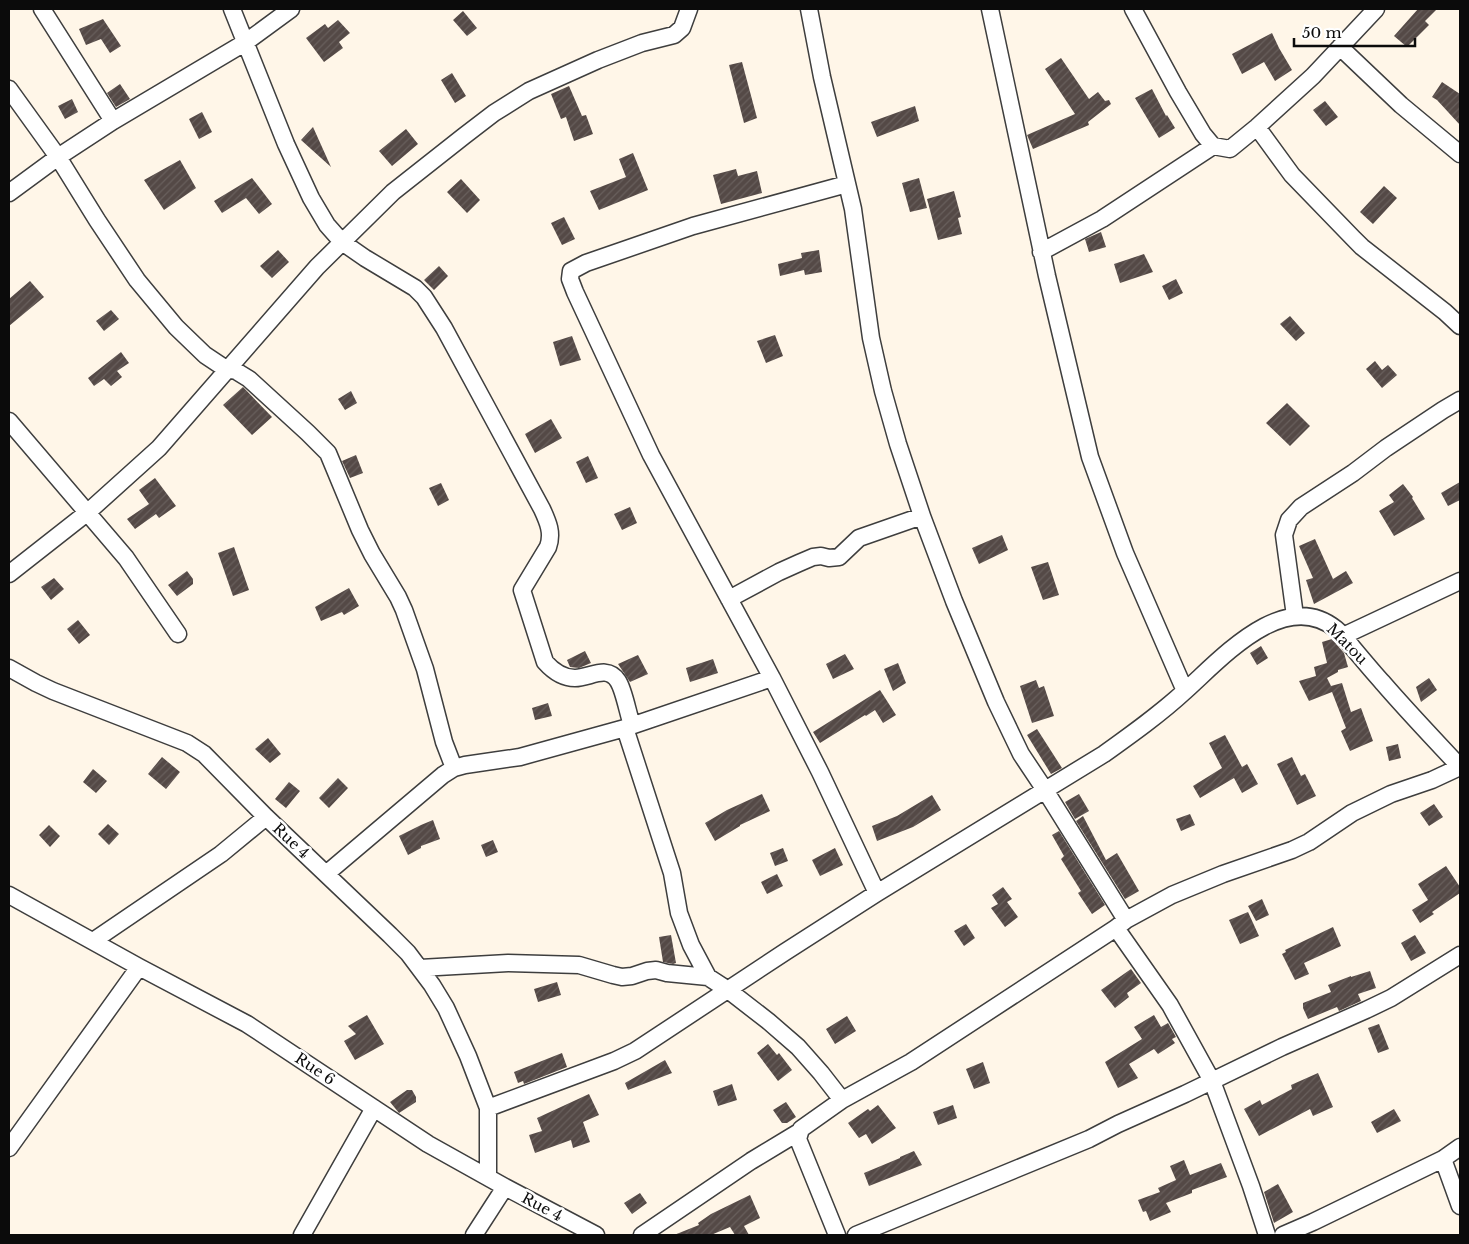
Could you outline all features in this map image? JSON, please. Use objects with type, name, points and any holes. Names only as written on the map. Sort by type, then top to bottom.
[{"type":"street","points":[[42,9],[113,121]]},
{"type":"street","points":[[232,9],[286,144],[311,198],[328,225],[342,242],[414,288],[424,297],[438,316],[528,482],[549,526],[551,536],[548,547],[522,590],[545,662],[552,670],[564,676],[576,678],[607,672],[612,674],[619,682],[628,726],[672,873],[679,913],[691,945],[708,977]]},
{"type":"street","points":[[9,193],[58,157],[113,121],[246,42],[292,9]]},
{"type":"street","points":[[9,574],[88,512],[159,448],[294,292],[393,192],[464,136],[528,91],[598,60],[679,32],[689,9]]},
{"type":"street","points":[[809,9],[822,76],[853,209],[871,338],[883,391],[922,516],[954,602],[1010,733],[1170,1005],[1212,1081],[1267,1235]]},
{"type":"street","points":[[990,9],[1041,252],[1090,457],[1126,553],[1185,691]]},
{"type":"street","points":[[1133,9],[1202,134],[1213,146],[1230,149],[1313,76],[1376,9]]},
{"type":"street","points":[[1340,47],[1401,105],[1460,154]]},
{"type":"street","points":[[9,89],[58,157],[137,280],[158,307],[205,354],[226,369],[249,378],[328,453],[360,530],[404,610],[425,669],[444,742],[454,768]]},
{"type":"street","points":[[1257,127],[1292,175],[1362,247],[1460,326]]},
{"type":"street","points":[[1041,252],[1102,219],[1213,146]]},
{"type":"street","points":[[847,184],[693,226],[586,264],[571,271],[570,275],[574,292],[651,455],[772,678],[820,772],[877,893]]},
{"type":"street","points":[[1295,616],[1284,535],[1289,520],[1301,507],[1460,400]]},
{"type":"street","points":[[9,421],[126,558],[178,634]]},
{"type":"street","points":[[729,599],[799,562],[821,556],[829,558],[839,557],[859,538],[922,516]]},
{"type":"street","points":[[1343,636],[1460,582]]},
{"type":"street","name":"Matou","points":[[488,1108],[614,1061],[635,1051],[877,893],[1082,768],[1126,739],[1185,691],[1233,648],[1277,620],[1306,615],[1316,618],[1336,629],[1460,767]]},
{"type":"street","name":"Rue 4","points":[[9,668],[44,687],[196,747],[408,953],[446,1008],[468,1056],[488,1108]]},
{"type":"street","points":[[326,874],[454,768],[520,758],[628,726],[772,678]]},
{"type":"street","points":[[642,1235],[751,1161],[799,1132],[804,1126],[842,1100],[910,1062],[1154,903],[1223,874],[1292,850],[1308,842],[1352,813],[1391,794],[1432,780],[1460,767]]},
{"type":"street","points":[[93,941],[221,854],[266,817]]},
{"type":"street","name":"Rue 6","points":[[9,895],[247,1024],[428,1144],[488,1177]]},
{"type":"street","points":[[856,1235],[1089,1139],[1391,998],[1460,955]]},
{"type":"street","points":[[420,968],[517,963],[579,965],[622,977],[632,976],[647,970],[656,970],[667,974],[708,977],[768,1021],[798,1047],[842,1100]]},
{"type":"street","points":[[9,1148],[14,1128],[139,967]]},
{"type":"street","points":[[302,1235],[374,1108]]},
{"type":"street","points":[[488,1108],[488,1177]]},
{"type":"street","points":[[799,1132],[798,1139],[837,1235]]},
{"type":"street","points":[[1283,1235],[1316,1229],[1443,1159],[1460,1147]]},
{"type":"street","points":[[1443,1159],[1460,1206]]},
{"type":"street","name":"Rue 4","points":[[488,1177],[596,1235]]},
{"type":"street","points":[[474,1235],[505,1187]]},
{"type":"building","points":[[1418,9],[1437,9],[1425,21],[1429,25],[1407,47],[1394,36]]},
{"type":"building","points":[[463,11],[477,28],[467,36],[453,20]]},
{"type":"building","points":[[103,19],[121,46],[110,53],[101,39],[86,45],[79,29]]},
{"type":"building","points":[[338,20],[350,33],[339,42],[343,48],[324,62],[306,38],[325,24],[328,28]]},
{"type":"building","points":[[1272,33],[1292,70],[1275,81],[1264,62],[1242,74],[1232,54]]},
{"type":"building","points":[[1061,58],[1089,99],[1098,92],[1105,101],[1109,100],[1111,104],[1088,122],[1089,125],[1033,149],[1027,135],[1075,114],[1045,69]]},
{"type":"building","points":[[742,62],[757,118],[744,123],[729,65]]},
{"type":"building","points":[[452,73],[466,96],[455,103],[441,80]]},
{"type":"building","points":[[1442,82],[1460,94],[1460,125],[1432,97]]},
{"type":"building","points":[[120,84],[130,99],[116,107],[107,93]]},
{"type":"building","points":[[569,86],[582,116],[586,115],[593,134],[574,141],[566,117],[561,119],[551,94]]},
{"type":"building","points":[[1152,89],[1166,116],[1175,128],[1159,138],[1135,98]]},
{"type":"building","points":[[72,99],[78,112],[65,119],[58,106]]},
{"type":"building","points":[[1325,101],[1338,117],[1326,126],[1313,110]]},
{"type":"building","points":[[915,106],[919,121],[877,137],[871,122]]},
{"type":"building","points":[[202,112],[212,132],[199,139],[189,119]]},
{"type":"building","points":[[313,127],[331,167],[301,140]]},
{"type":"building","points":[[406,129],[418,144],[392,166],[379,151]]},
{"type":"building","points":[[633,153],[648,190],[599,210],[590,191],[626,177],[619,159]]},
{"type":"building","points":[[180,160],[196,188],[164,210],[144,180]]},
{"type":"building","points":[[736,169],[738,176],[757,171],[762,193],[721,204],[713,175]]},
{"type":"building","points":[[252,178],[272,204],[259,214],[246,198],[222,213],[214,201]]},
{"type":"building","points":[[919,178],[927,208],[910,212],[902,183]]},
{"type":"building","points":[[461,179],[480,200],[467,213],[447,192]]},
{"type":"building","points":[[1384,186],[1397,198],[1373,224],[1360,212]]},
{"type":"building","points":[[954,191],[961,217],[958,218],[962,234],[938,240],[927,199]]},
{"type":"building","points":[[564,217],[575,239],[562,245],[551,223]]},
{"type":"building","points":[[1101,232],[1106,247],[1089,252],[1085,239]]},
{"type":"building","points":[[278,250],[289,262],[272,278],[260,266]]},
{"type":"building","points":[[819,250],[822,272],[805,275],[804,270],[780,276],[778,264],[802,258],[801,253]]},
{"type":"building","points":[[1144,254],[1153,272],[1120,283],[1114,264]]},
{"type":"building","points":[[439,266],[448,276],[434,290],[424,280]]},
{"type":"building","points":[[1176,279],[1183,293],[1169,300],[1162,286]]},
{"type":"building","points":[[30,281],[44,297],[9,326],[9,299]]},
{"type":"building","points":[[111,310],[119,319],[104,331],[96,321]]},
{"type":"building","points":[[1290,316],[1305,333],[1296,341],[1280,324]]},
{"type":"building","points":[[775,335],[783,356],[766,363],[757,341]]},
{"type":"building","points":[[572,336],[581,360],[560,366],[553,342]]},
{"type":"building","points":[[121,352],[129,363],[117,371],[122,377],[111,386],[104,379],[94,386],[88,378]]},
{"type":"building","points":[[1375,361],[1382,370],[1388,365],[1397,375],[1382,388],[1366,369]]},
{"type":"building","points":[[243,387],[272,417],[252,435],[223,405]]},
{"type":"building","points":[[351,391],[357,403],[345,410],[338,399]]},
{"type":"building","points":[[1287,403],[1310,426],[1290,446],[1266,423]]},
{"type":"building","points":[[551,419],[562,438],[535,453],[525,434]]},
{"type":"building","points":[[356,455],[363,473],[350,478],[342,461]]},
{"type":"building","points":[[588,456],[598,478],[586,483],[576,462]]},
{"type":"building","points":[[155,478],[176,506],[159,518],[156,514],[135,529],[127,519],[149,504],[139,490]]},
{"type":"building","points":[[1460,482],[1460,500],[1448,506],[1441,493]]},
{"type":"building","points":[[441,483],[449,500],[438,506],[429,488]]},
{"type":"building","points":[[1403,484],[1413,497],[1425,519],[1394,536],[1379,511],[1394,502],[1389,495]]},
{"type":"building","points":[[630,507],[637,523],[622,530],[614,514]]},
{"type":"building","points":[[1002,535],[1008,550],[979,564],[972,548]]},
{"type":"building","points":[[1315,539],[1333,579],[1346,571],[1353,583],[1314,604],[1306,580],[1313,578],[1299,546]]},
{"type":"building","points":[[234,547],[249,590],[233,596],[218,553]]},
{"type":"building","points":[[1048,562],[1059,595],[1043,600],[1031,567]]},
{"type":"building","points":[[187,571],[193,579],[193,584],[177,596],[168,585]]},
{"type":"building","points":[[54,578],[64,589],[51,600],[41,587]]},
{"type":"building","points":[[349,588],[359,606],[344,615],[342,612],[321,621],[315,607]]},
{"type":"building","points":[[78,620],[90,635],[79,644],[67,629]]},
{"type":"building","points":[[1332,639],[1344,653],[1348,667],[1338,670],[1338,672],[1327,678],[1331,686],[1342,683],[1351,712],[1361,708],[1373,741],[1350,751],[1341,731],[1346,728],[1332,692],[1309,701],[1299,681],[1316,676],[1314,667],[1327,663],[1322,642]]},
{"type":"building","points":[[1261,646],[1268,658],[1257,665],[1250,653]]},
{"type":"building","points":[[585,651],[591,663],[579,668],[570,667],[567,660]]},
{"type":"building","points":[[845,654],[854,669],[833,679],[826,664]]},
{"type":"building","points":[[638,655],[648,674],[630,682],[618,664]]},
{"type":"building","points":[[713,659],[718,673],[690,682],[686,668]]},
{"type":"building","points":[[898,663],[906,683],[893,691],[884,669]]},
{"type":"building","points":[[1429,678],[1437,690],[1421,702],[1416,687]]},
{"type":"building","points":[[1036,680],[1039,688],[1044,686],[1054,716],[1032,723],[1020,686]]},
{"type":"building","points":[[880,690],[896,715],[883,723],[875,710],[820,743],[813,732]]},
{"type":"building","points":[[548,703],[552,716],[535,720],[532,708]]},
{"type":"building","points":[[1037,729],[1062,768],[1051,774],[1027,735]]},
{"type":"building","points":[[1225,735],[1242,767],[1247,764],[1258,784],[1242,793],[1234,778],[1200,798],[1193,786],[1222,768],[1209,743]]},
{"type":"building","points":[[268,738],[281,754],[270,763],[255,749]]},
{"type":"building","points":[[1398,744],[1401,758],[1389,761],[1386,747]]},
{"type":"building","points":[[162,757],[180,772],[166,789],[148,774]]},
{"type":"building","points":[[1292,757],[1301,776],[1305,774],[1316,796],[1297,805],[1277,764]]},
{"type":"building","points":[[93,769],[107,781],[96,793],[83,782]]},
{"type":"building","points":[[338,778],[348,788],[329,808],[319,798]]},
{"type":"building","points":[[289,782],[300,791],[286,808],[275,799]]},
{"type":"building","points":[[762,794],[770,811],[740,825],[715,841],[705,823],[727,810]]},
{"type":"building","points":[[1079,794],[1089,811],[1075,819],[1065,802]]},
{"type":"building","points":[[932,795],[941,810],[913,827],[877,841],[872,826],[897,816]]},
{"type":"building","points":[[1434,804],[1443,817],[1429,826],[1420,813]]},
{"type":"building","points":[[1190,814],[1195,825],[1181,831],[1176,819]]},
{"type":"building","points":[[1083,816],[1106,860],[1117,853],[1139,891],[1125,899],[1076,821]]},
{"type":"building","points":[[433,820],[440,839],[421,846],[421,848],[408,855],[399,836]]},
{"type":"building","points":[[108,824],[119,834],[109,845],[98,834]]},
{"type":"building","points":[[49,825],[60,836],[50,847],[39,835]]},
{"type":"building","points":[[1059,831],[1105,905],[1092,914],[1078,893],[1081,891],[1061,859],[1064,856],[1052,835]]},
{"type":"building","points":[[493,840],[498,852],[486,857],[481,845]]},
{"type":"building","points":[[783,848],[788,861],[775,866],[770,853]]},
{"type":"building","points":[[835,848],[843,865],[820,876],[812,860]]},
{"type":"building","points":[[1446,866],[1460,887],[1460,893],[1432,912],[1434,914],[1420,923],[1412,910],[1428,900],[1418,884]]},
{"type":"building","points":[[777,874],[783,886],[767,894],[761,882]]},
{"type":"building","points":[[1003,887],[1012,899],[1007,902],[1018,917],[1005,927],[991,908],[998,904],[992,895]]},
{"type":"building","points":[[1262,899],[1269,915],[1256,921],[1248,906]]},
{"type":"building","points":[[1248,912],[1259,936],[1240,944],[1229,920]]},
{"type":"building","points":[[966,924],[975,938],[964,946],[954,931]]},
{"type":"building","points":[[1333,927],[1341,946],[1304,963],[1309,974],[1295,980],[1282,954],[1286,952],[1285,950]]},
{"type":"building","points":[[671,935],[676,963],[673,964],[663,962],[659,937]]},
{"type":"building","points":[[1415,935],[1426,953],[1411,961],[1401,943]]},
{"type":"building","points":[[1131,969],[1141,983],[1127,993],[1129,997],[1115,1008],[1101,990]]},
{"type":"building","points":[[1370,971],[1376,988],[1358,994],[1361,1001],[1339,1011],[1337,1007],[1308,1019],[1303,1003],[1331,992],[1328,985]]},
{"type":"building","points":[[557,982],[561,995],[538,1002],[534,989]]},
{"type":"building","points":[[367,1015],[384,1044],[355,1060],[344,1041],[356,1034],[348,1026]]},
{"type":"building","points":[[1154,1015],[1161,1027],[1168,1023],[1176,1037],[1172,1039],[1175,1043],[1158,1054],[1154,1049],[1129,1064],[1138,1078],[1118,1088],[1105,1062],[1142,1039],[1134,1027]]},
{"type":"building","points":[[847,1016],[856,1031],[835,1044],[826,1029]]},
{"type":"building","points":[[1379,1024],[1389,1049],[1378,1053],[1368,1028]]},
{"type":"building","points":[[768,1044],[777,1055],[779,1053],[792,1070],[778,1081],[757,1053]]},
{"type":"building","points":[[562,1053],[567,1067],[524,1084],[523,1081],[518,1083],[514,1072]]},
{"type":"building","points":[[665,1060],[672,1073],[628,1090],[625,1083]]},
{"type":"building","points":[[983,1062],[990,1083],[974,1089],[966,1069]]},
{"type":"building","points":[[1318,1073],[1333,1107],[1313,1116],[1310,1109],[1259,1136],[1244,1109],[1260,1100],[1262,1105],[1292,1089],[1291,1085]]},
{"type":"building","points":[[732,1084],[737,1100],[718,1106],[713,1091]]},
{"type":"building","points":[[407,1090],[412,1090],[416,1097],[416,1102],[399,1113],[390,1102]]},
{"type":"building","points":[[589,1094],[599,1115],[583,1122],[590,1142],[573,1148],[571,1140],[535,1153],[529,1135],[542,1131],[537,1118]]},
{"type":"building","points":[[786,1102],[796,1117],[787,1123],[782,1123],[773,1110]]},
{"type":"building","points":[[878,1105],[896,1128],[872,1144],[866,1134],[859,1138],[848,1123],[868,1109],[870,1111]]},
{"type":"building","points":[[953,1105],[957,1118],[938,1125],[933,1112]]},
{"type":"building","points":[[1394,1109],[1401,1121],[1377,1133],[1371,1122]]},
{"type":"building","points":[[914,1151],[922,1165],[869,1186],[864,1173]]},
{"type":"building","points":[[1184,1160],[1190,1175],[1221,1163],[1227,1177],[1192,1190],[1192,1193],[1166,1203],[1171,1212],[1150,1221],[1146,1211],[1143,1212],[1138,1200],[1160,1192],[1158,1188],[1176,1180],[1170,1166]]},
{"type":"building","points":[[1278,1184],[1293,1212],[1274,1223],[1264,1192]]},
{"type":"building","points":[[640,1193],[647,1203],[632,1214],[624,1203]]},
{"type":"building","points":[[750,1195],[760,1218],[744,1226],[749,1235],[735,1235],[730,1227],[711,1235],[674,1235],[699,1225],[698,1223],[711,1214]]}]
